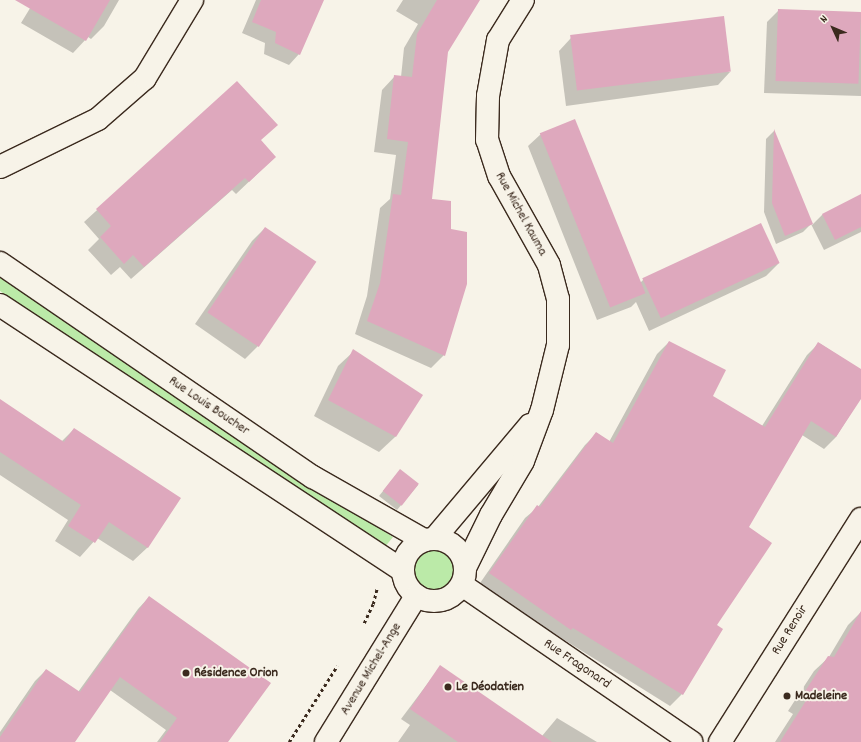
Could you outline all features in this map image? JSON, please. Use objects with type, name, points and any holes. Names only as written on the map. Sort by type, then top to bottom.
[{"type":"street","points":[[0,166],[98,119],[145,78],[192,0]]},
{"type":"street","name":"Rue Michel Kauma","points":[[464,577],[491,515],[523,460],[542,410],[558,345],[558,299],[549,265],[499,176],[487,140],[488,96],[498,40],[524,0]]},
{"type":"street","name":"Rue Louis Boucher","points":[[0,263],[313,477],[429,540]]},
{"type":"street","points":[[0,305],[402,570],[408,588],[416,596],[430,601],[446,600],[464,577],[459,551],[453,545],[429,540],[409,551],[402,570]]},
{"type":"street","name":"Rue Michel Kauma","points":[[429,540],[542,410]]},
{"type":"street","name":"Rue Renoir","points":[[720,742],[861,519]]},
{"type":"street","name":"Rue Fragonard","points":[[464,577],[691,742]]},
{"type":"street","name":"Avenue Michel-Ange","points":[[326,742],[416,596]]},
{"type":"path","points":[[361,628],[373,604],[378,584]]},
{"type":"path","points":[[289,742],[340,661]]},
{"type":"green space","points":[[0,271],[112,350],[393,537],[384,548],[108,368],[0,291]]},
{"type":"green space","points":[[433,546],[442,548],[450,553],[455,561],[457,570],[455,579],[450,587],[442,592],[433,594],[424,592],[416,587],[411,579],[409,570],[411,561],[416,553],[424,548]]},
{"type":"building","points":[[15,0],[110,0],[86,41]]},
{"type":"building","points":[[261,0],[324,0],[300,55],[275,43],[276,32],[252,22]]},
{"type":"building","points":[[437,0],[480,0],[448,52],[432,199],[451,201],[451,229],[467,232],[467,284],[445,356],[367,321],[380,283],[393,194],[401,195],[408,142],[387,139],[394,75],[412,77],[417,34]]},
{"type":"building","points":[[778,9],[861,12],[858,84],[775,81]]},
{"type":"building","points":[[724,16],[731,72],[577,90],[570,35]]},
{"type":"building","points":[[237,81],[278,125],[261,140],[276,157],[249,182],[245,178],[144,267],[133,255],[124,264],[100,237],[111,226],[96,209]]},
{"type":"building","points":[[575,119],[645,293],[610,308],[540,133]]},
{"type":"building","points":[[774,129],[813,224],[785,236],[772,203]]},
{"type":"building","points":[[861,194],[861,227],[835,240],[822,214]]},
{"type":"building","points":[[761,223],[780,263],[661,318],[642,278]]},
{"type":"building","points":[[265,227],[316,262],[259,347],[207,312]]},
{"type":"building","points":[[669,341],[726,370],[713,396],[765,427],[818,342],[861,369],[861,399],[836,437],[811,421],[749,527],[772,543],[717,625],[723,629],[683,695],[573,628],[571,630],[489,573],[537,505],[540,507],[596,432],[613,443]]},
{"type":"building","points":[[353,349],[423,395],[396,437],[328,400]]},
{"type":"building","points":[[0,399],[64,442],[74,428],[181,498],[148,548],[109,522],[95,543],[68,526],[81,505],[0,452]]},
{"type":"building","points":[[400,469],[419,484],[402,506],[383,491]]},
{"type":"building","name":"Résidence Orion","points":[[149,596],[271,683],[228,742],[160,742],[177,718],[120,677],[75,742],[0,742],[0,737],[46,669],[80,692]]},
{"type":"building","points":[[861,611],[861,742],[780,742],[807,699],[802,696],[828,656],[834,657]]},
{"type":"building","name":"Le Déodatien","points":[[440,665],[552,742],[458,742],[410,709]]},
{"type":"place","name":"Résidence Orion","points":[[186,673]]},
{"type":"place","name":"Le Déodatien","points":[[448,687]]},
{"type":"place","name":"Madeleine","points":[[787,696]]}]
